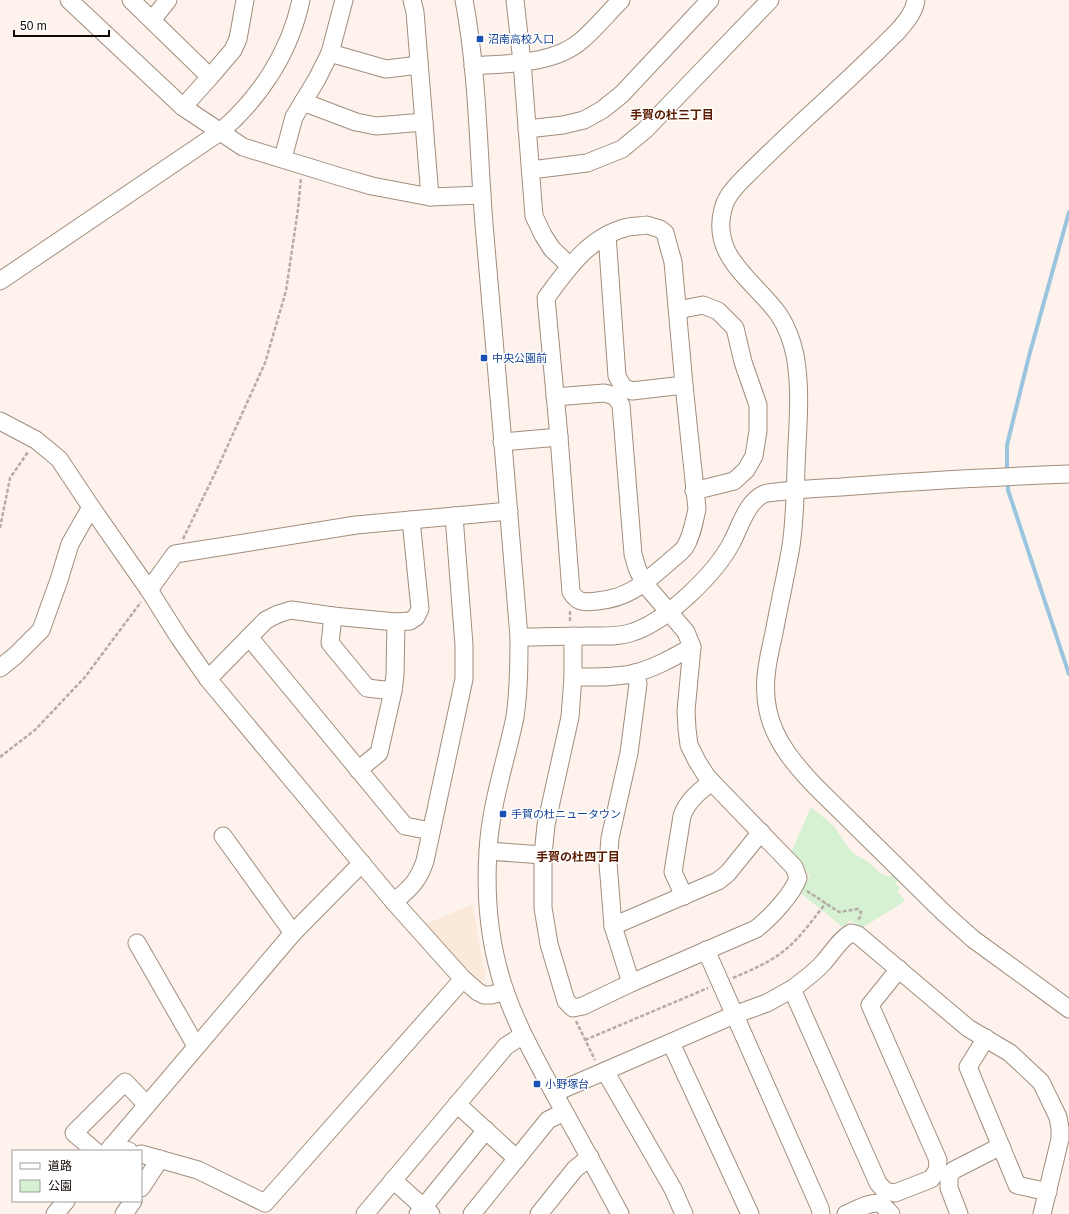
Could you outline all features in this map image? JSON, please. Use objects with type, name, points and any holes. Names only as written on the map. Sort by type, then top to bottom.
[{"type":"street","points":[[69,0],[183,107],[243,147],[372,186],[430,197],[482,195]]},
{"type":"street","points":[[131,0],[210,77]]},
{"type":"street","points":[[152,20],[168,0]]},
{"type":"street","points":[[183,107],[233,50],[238,39],[245,0]]},
{"type":"street","points":[[0,281],[220,132],[237,117],[258,93],[277,64],[290,37],[301,0]]},
{"type":"street","points":[[283,158],[294,117],[317,79],[330,53],[344,0]]},
{"type":"street","points":[[412,0],[415,12],[430,197]]},
{"type":"street","points":[[464,0],[473,66],[482,195],[519,637],[519,683],[515,716],[492,816],[488,851],[490,922],[498,968],[505,991],[523,1035],[620,1214]]},
{"type":"street","points":[[516,0],[534,216],[552,249],[570,266]]},
{"type":"street","points":[[473,66],[522,62],[551,57],[572,47],[582,40],[620,0]]},
{"type":"street","points":[[527,129],[563,125],[584,120],[602,110],[622,94],[710,0]]},
{"type":"street","points":[[531,170],[587,163],[622,149],[645,130],[770,0]]},
{"type":"street","points":[[916,0],[916,6],[908,19],[897,32],[766,156],[736,187],[728,197],[720,223],[722,238],[727,252],[738,269],[778,314],[791,339],[798,377],[799,399],[791,549],[766,669],[767,705],[777,736],[783,748],[803,773],[944,913],[973,939],[1069,1009]]},
{"type":"street","points":[[330,53],[386,69],[419,65]]},
{"type":"street","points":[[303,102],[356,122],[376,126],[424,122]]},
{"type":"street","points":[[647,225],[660,229],[665,233],[673,262],[694,492],[697,509],[693,529],[684,548],[644,583],[627,594],[609,600],[582,602],[576,599],[571,592],[546,298],[570,266],[594,242],[607,235],[628,228],[647,225]]},
{"type":"street","points":[[607,235],[617,376],[623,387],[632,391],[684,385]]},
{"type":"street","points":[[678,310],[703,305],[718,311],[735,328],[743,362],[758,405],[758,431],[754,456],[746,470],[734,481],[694,492]]},
{"type":"street","points":[[555,397],[604,393],[615,396],[621,405],[633,554],[637,568],[644,583],[686,632],[692,647],[686,711],[689,745],[707,777],[794,867],[798,878],[796,885],[766,921],[756,929],[631,983],[583,1006],[572,1008],[566,1001],[549,944],[543,908],[543,855],[546,825],[570,717],[573,678],[573,636]]},
{"type":"street","points":[[0,421],[36,440],[60,459],[208,679],[394,902],[463,979],[478,992],[484,995],[492,995],[505,991]]},
{"type":"street","points":[[502,442],[559,437]]},
{"type":"street","points":[[519,637],[552,634],[573,636],[609,636],[632,633],[650,625],[668,612],[707,578],[733,542],[744,515],[754,501],[763,494],[795,490],[997,477],[1069,474]]},
{"type":"street","points":[[0,668],[15,656],[41,630],[70,544],[91,507]]},
{"type":"street","points":[[149,590],[175,554],[356,525],[509,511]]},
{"type":"street","points":[[394,902],[412,887],[421,874],[425,862],[464,680],[464,645],[454,516]]},
{"type":"street","points":[[208,679],[266,620],[291,610],[396,622],[410,621],[416,617],[420,609],[411,520]]},
{"type":"street","points":[[333,616],[330,643],[367,688],[393,692]]},
{"type":"street","points":[[358,770],[379,753],[393,692],[396,659],[396,622]]},
{"type":"street","points":[[249,637],[405,826],[431,831]]},
{"type":"street","points":[[573,678],[605,677],[635,673],[662,663],[692,647]]},
{"type":"street","points":[[631,983],[613,926],[608,863],[609,844],[629,753],[638,684],[635,673]]},
{"type":"street","points":[[684,896],[673,872],[682,816],[684,810],[695,795],[712,782]]},
{"type":"street","points":[[613,926],[718,881],[728,873],[761,832]]},
{"type":"street","points":[[223,836],[293,933]]},
{"type":"street","points":[[488,851],[543,855]]},
{"type":"street","points":[[110,1149],[293,933],[362,863]]},
{"type":"street","points":[[554,1093],[734,1015],[767,1003],[792,989],[814,972],[843,938],[851,933],[858,935],[968,1028],[1010,1054],[1041,1082],[1058,1118],[1060,1139],[1042,1214]]},
{"type":"street","points":[[137,943],[196,1046]]},
{"type":"street","points":[[706,950],[820,1208],[820,1214]]},
{"type":"street","points":[[792,989],[878,1183],[885,1191],[895,1193],[931,1180],[937,1171],[938,1160],[870,1005],[899,969]]},
{"type":"street","points":[[142,1154],[198,1170],[265,1202],[463,979]]},
{"type":"street","points":[[365,1214],[506,1046],[523,1035]]},
{"type":"street","points":[[986,1038],[968,1067],[1017,1185],[1048,1192]]},
{"type":"street","points":[[671,1043],[750,1214]]},
{"type":"street","points":[[605,1071],[673,1189],[684,1214]]},
{"type":"street","points":[[94,1150],[74,1133],[125,1082],[147,1105]]},
{"type":"street","points":[[457,1104],[517,1159]]},
{"type":"street","points":[[472,1214],[548,1120],[564,1112]]},
{"type":"street","points":[[393,1180],[424,1212],[486,1130]]},
{"type":"street","points":[[959,1214],[949,1188],[949,1175],[954,1170],[1001,1146]]},
{"type":"street","points":[[539,1214],[575,1169],[590,1157]]},
{"type":"street","points":[[142,1186],[160,1159]]},
{"type":"street","points":[[55,1214],[65,1202]]},
{"type":"street","points":[[124,1214],[132,1202]]},
{"type":"street","points":[[846,1214],[871,1204],[879,1203],[891,1214]]},
{"type":"path","points":[[175,554],[218,467],[265,363],[286,291],[298,209],[302,164]]},
{"type":"path","points":[[0,528],[10,478],[36,440]]},
{"type":"path","points":[[0,757],[35,730],[85,677],[149,590]]},
{"type":"path","points":[[573,636],[571,630],[569,605],[576,599]]},
{"type":"path","points":[[796,885],[838,912],[855,909],[861,912],[851,933]]},
{"type":"path","points":[[572,1008],[572,1014],[585,1040],[599,1066],[605,1071]]},
{"type":"shaded area","points":[[473,904],[485,971],[484,980],[477,984],[426,924]]},
{"type":"green space","points":[[811,807],[834,826],[854,854],[867,861],[886,876],[891,876],[896,871],[901,877],[895,884],[900,888],[897,891],[905,901],[862,928],[850,920],[844,928],[798,891],[810,877],[791,853]]},
{"type":"waterway","points":[[1007,474],[1007,445],[1029,356],[1069,212]]},
{"type":"waterway","points":[[1008,481],[1008,490],[1069,674]]},
{"type":"place","name":"沼南高校入口","points":[[480,39]]},
{"type":"place","name":"中央公園前","points":[[484,358]]},
{"type":"place","name":"手賀の杜ニュータウン","points":[[503,814]]},
{"type":"place","name":"小野塚台","points":[[537,1084]]},
{"type":"district","name":"手賀の杜三丁目","points":[[672,115]]},
{"type":"district","name":"手賀の杜四丁目","points":[[578,857]]}]
